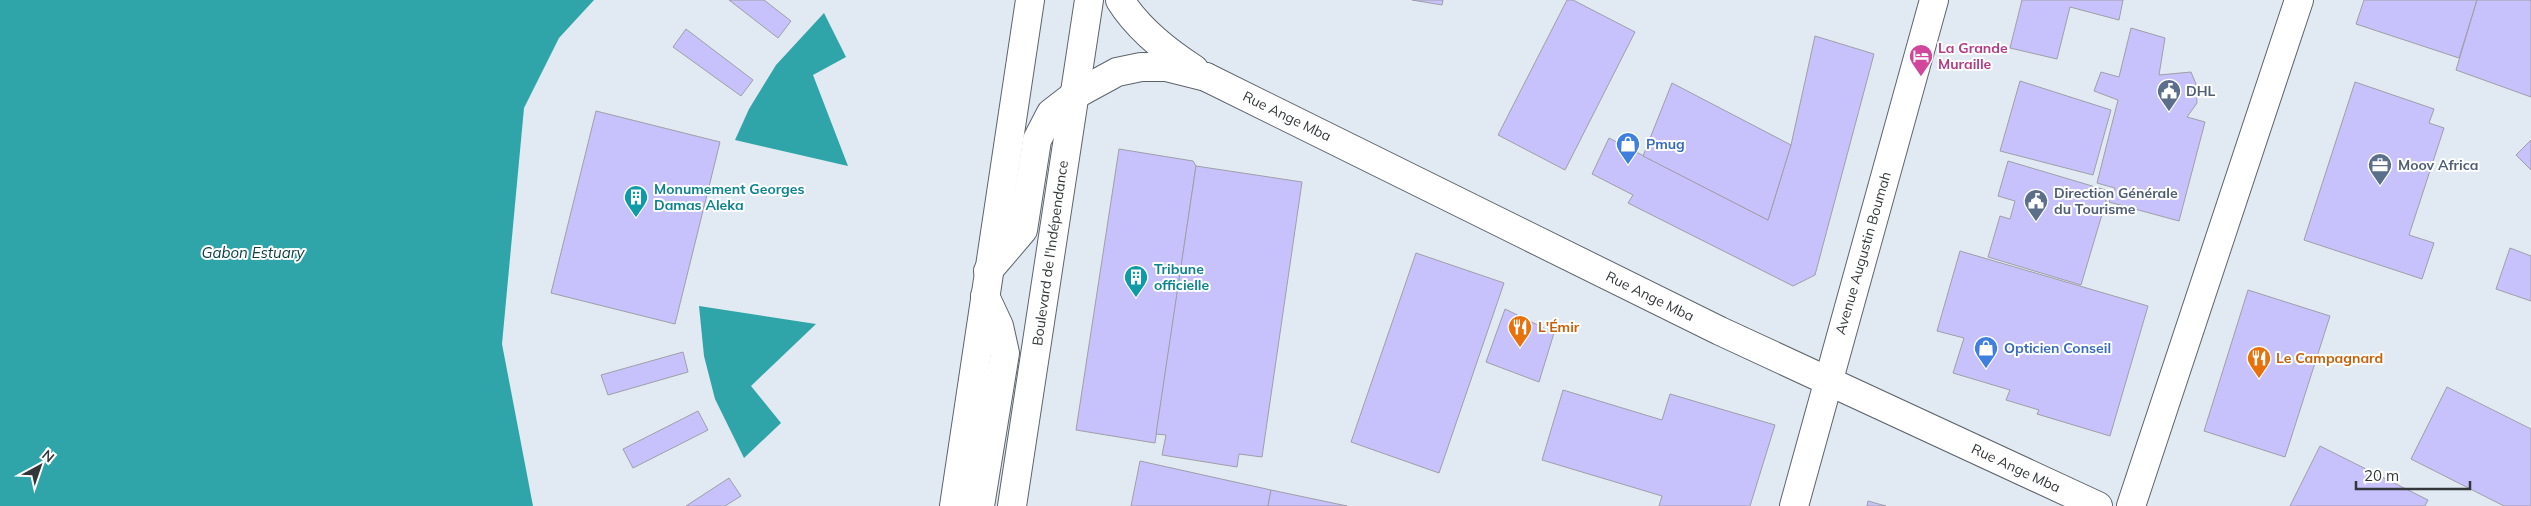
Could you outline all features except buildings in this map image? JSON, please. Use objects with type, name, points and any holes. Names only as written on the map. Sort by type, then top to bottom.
[{"type":"street","points":[[954,506],[1030,0]]},
{"type":"street","name":"Boulevard de l'Indépendance","points":[[1012,506],[1089,0]]},
{"type":"street","points":[[1120,0],[1130,16],[1168,52],[1206,77]]},
{"type":"street","name":"Avenue Augustin Boumah","points":[[1794,506],[1934,0]]},
{"type":"street","points":[[2132,506],[2298,0]]},
{"type":"street","points":[[986,283],[1023,230],[1037,140],[1052,113],[1073,96],[1117,72],[1141,67],[1166,67],[1206,77]]},
{"type":"street","name":"Rue Ange Mba","points":[[1206,77],[1694,318],[2098,506]]},
{"type":"street","points":[[980,506],[1005,353],[986,283]]},
{"type":"water","name":"Gabon Estuary","points":[[0,0],[594,0],[559,38],[524,108],[502,344],[533,506],[0,506]]},
{"type":"water","points":[[824,13],[846,57],[813,75],[848,166],[735,140],[749,109],[776,65]]},
{"type":"water","points":[[699,306],[816,324],[751,386],[781,423],[744,458],[715,399],[704,356]]},
{"type":"place","name":"La Grande Muraille","points":[[1921,77]]},
{"type":"place","name":"DHL","points":[[2169,112]]},
{"type":"place","name":"Pmug","points":[[1628,165]]},
{"type":"place","name":"Moov Africa","points":[[2380,186]]},
{"type":"place","name":"Monumement Georges Damas Aleka","points":[[636,218]]},
{"type":"place","name":"Direction Générale du Tourisme","points":[[2036,222]]},
{"type":"place","name":"Tribune officielle","points":[[1136,298]]},
{"type":"place","name":"L'Émir","points":[[1520,348]]},
{"type":"place","name":"Opticien Conseil","points":[[1986,369]]},
{"type":"place","name":"Le Campagnard","points":[[2259,379]]}]
